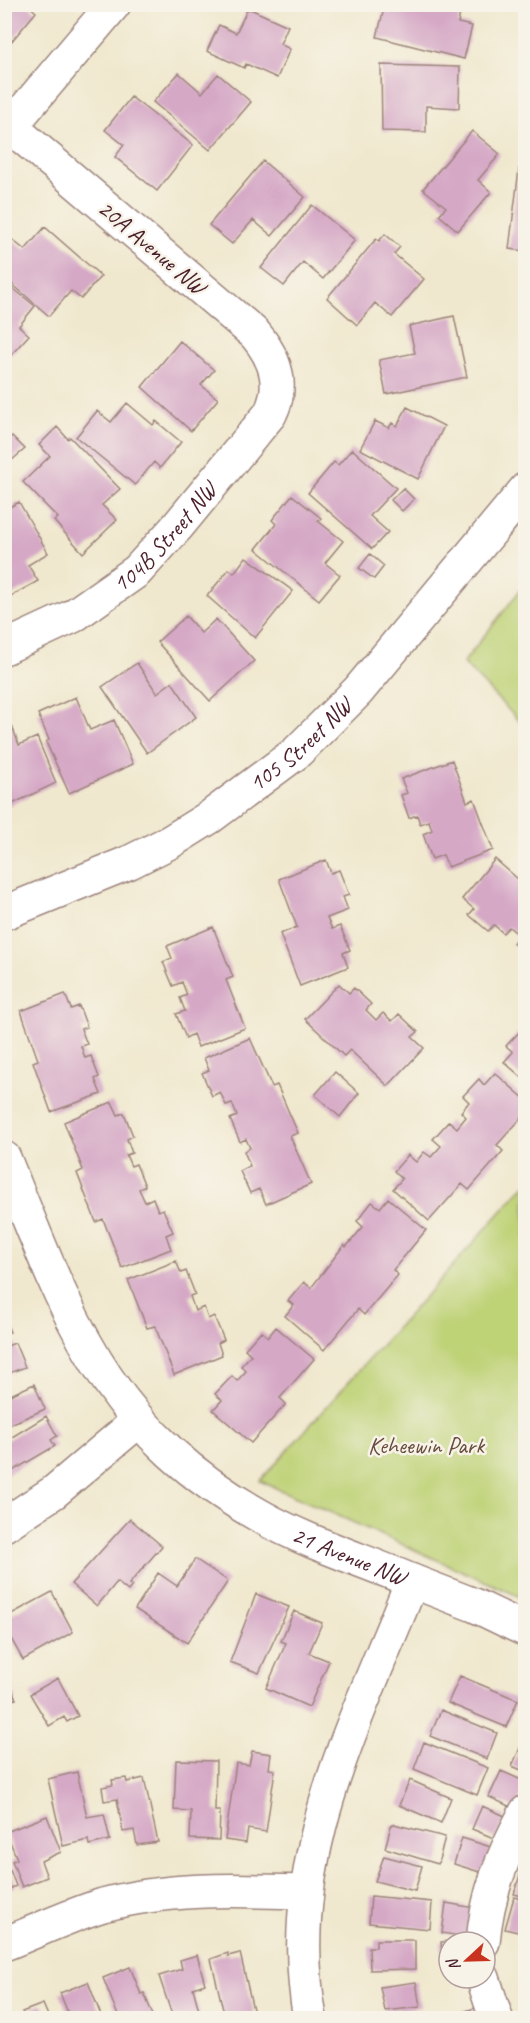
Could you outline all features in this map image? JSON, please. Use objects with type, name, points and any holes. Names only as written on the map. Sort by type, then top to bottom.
[{"type":"street","points":[[8,131],[114,4]]},
{"type":"street","name":"20A Avenue NW","points":[[8,131],[255,334],[271,357],[278,379]]},
{"type":"street","name":"104B Street NW","points":[[4,648],[80,612],[137,571],[177,527],[270,414],[276,401],[278,379]]},
{"type":"street","name":"105 Street NW","points":[[4,913],[130,862],[170,842],[210,817],[296,753],[358,691],[525,489]]},
{"type":"street","name":"21 Avenue NW","points":[[4,1158],[72,1322],[106,1382],[138,1421],[179,1460],[264,1519],[412,1581],[328,1795],[309,1866],[303,1939],[304,1988],[310,2019]]},
{"type":"street","points":[[4,1525],[54,1492],[138,1421]]},
{"type":"street","points":[[412,1581],[474,1605],[525,1630]]},
{"type":"street","points":[[484,1930],[485,1911],[503,1855],[525,1812]]},
{"type":"street","points":[[4,1944],[102,1906],[128,1900],[191,1891],[306,1892]]},
{"type":"street","points":[[487,1990],[496,2019]]},
{"type":"green space","points":[[525,584],[525,727],[463,663]]},
{"type":"green space","name":"Keheewin Park","points":[[525,1185],[525,1599],[260,1481]]},
{"type":"building","points":[[4,4],[27,4],[36,12],[11,42],[4,37]]},
{"type":"building","points":[[385,4],[409,7],[462,4],[458,23],[472,26],[464,59],[377,37]]},
{"type":"building","points":[[248,8],[288,26],[280,44],[290,49],[277,78],[246,64],[244,68],[207,51],[219,25],[236,33]]},
{"type":"building","points":[[381,65],[460,67],[459,108],[426,106],[426,132],[382,131]]},
{"type":"building","points":[[179,73],[202,93],[218,74],[251,102],[210,150],[153,102]]},
{"type":"building","points":[[131,97],[193,145],[157,191],[115,157],[124,145],[105,130]]},
{"type":"building","points":[[472,131],[500,154],[478,180],[491,192],[458,231],[439,215],[446,207],[423,189]]},
{"type":"building","points":[[263,161],[305,197],[272,236],[253,220],[232,244],[209,225]]},
{"type":"building","points":[[519,169],[526,170],[526,251],[509,249]]},
{"type":"building","points":[[312,205],[355,240],[323,279],[303,262],[284,286],[261,268]]},
{"type":"building","points":[[45,227],[101,276],[81,299],[71,291],[49,316],[4,277],[4,237],[6,235],[25,250]]},
{"type":"building","points":[[385,234],[400,247],[394,254],[424,279],[392,317],[375,303],[357,325],[327,298],[376,239],[379,241]]},
{"type":"building","points":[[4,281],[35,306],[19,326],[29,335],[11,355],[4,349]]},
{"type":"building","points":[[454,316],[467,377],[386,394],[379,360],[415,353],[409,326]]},
{"type":"building","points":[[180,341],[214,370],[201,385],[218,399],[191,431],[142,387]]},
{"type":"building","points":[[127,403],[153,425],[156,421],[181,442],[160,468],[154,462],[135,485],[76,437],[97,411],[111,422]]},
{"type":"building","points":[[407,407],[444,426],[418,479],[360,449],[375,421],[389,428],[392,423],[397,426]]},
{"type":"building","points":[[57,427],[68,439],[70,437],[120,489],[102,505],[117,520],[83,553],[54,521],[58,518],[23,482],[50,456],[39,445]]},
{"type":"building","points":[[12,436],[25,449],[12,460],[4,452],[4,443]]},
{"type":"building","points":[[352,449],[396,488],[370,516],[388,532],[372,549],[308,493],[334,462],[338,465]]},
{"type":"building","points":[[403,488],[414,499],[402,511],[391,500]]},
{"type":"building","points":[[292,495],[321,518],[318,521],[343,541],[325,563],[340,575],[319,600],[256,549],[276,524],[272,520]]},
{"type":"building","points":[[19,502],[48,553],[28,565],[38,581],[4,600],[4,510]]},
{"type":"building","points":[[370,554],[384,566],[374,579],[359,568]]},
{"type":"building","points":[[246,557],[293,591],[255,638],[207,596],[229,569],[234,573]]},
{"type":"building","points":[[186,616],[201,633],[216,619],[254,661],[210,701],[157,642]]},
{"type":"building","points":[[137,663],[157,693],[172,682],[196,717],[147,753],[102,687]]},
{"type":"building","points":[[76,697],[90,730],[114,720],[133,764],[69,793],[46,742],[49,740],[38,714]]},
{"type":"building","points":[[12,726],[19,745],[37,737],[56,783],[4,808],[4,729]]},
{"type":"building","points":[[452,760],[467,802],[474,799],[493,850],[448,867],[443,855],[432,859],[423,834],[432,830],[429,821],[420,824],[417,815],[409,818],[401,795],[407,793],[401,779]]},
{"type":"building","points":[[495,859],[526,886],[526,954],[513,943],[520,936],[509,927],[503,933],[494,925],[488,931],[469,915],[474,909],[462,899]]},
{"type":"building","points":[[326,860],[331,873],[339,870],[349,895],[343,897],[348,910],[327,918],[332,929],[340,926],[350,950],[343,953],[348,967],[300,986],[280,934],[297,927],[279,879]]},
{"type":"building","points":[[213,927],[233,977],[226,980],[245,1028],[198,1047],[193,1034],[186,1038],[176,1014],[185,1011],[180,998],[187,995],[182,982],[173,986],[163,962],[172,958],[167,946]]},
{"type":"building","points":[[339,984],[349,993],[354,988],[371,1004],[366,1010],[376,1020],[383,1013],[392,1021],[399,1014],[418,1032],[412,1037],[424,1048],[388,1086],[350,1050],[344,1056],[305,1019]]},
{"type":"building","points":[[65,994],[71,1009],[79,1006],[87,1027],[81,1029],[87,1044],[81,1046],[85,1058],[91,1056],[99,1077],[95,1079],[101,1094],[51,1112],[33,1062],[38,1060],[21,1011]]},
{"type":"building","points":[[523,1028],[526,1030],[526,1081],[504,1062],[513,1052],[506,1046]]},
{"type":"building","points":[[250,1038],[272,1087],[277,1085],[298,1133],[290,1136],[311,1184],[266,1204],[259,1189],[250,1193],[240,1171],[250,1166],[244,1151],[250,1148],[246,1139],[240,1142],[230,1119],[237,1116],[232,1103],[226,1105],[220,1092],[212,1096],[202,1073],[209,1070],[204,1058]]},
{"type":"building","points":[[335,1072],[359,1093],[340,1117],[315,1095]]},
{"type":"building","points":[[495,1073],[526,1100],[526,1113],[497,1145],[503,1151],[469,1190],[462,1184],[429,1221],[393,1189],[402,1179],[394,1171],[408,1155],[416,1162],[424,1152],[431,1157],[441,1146],[433,1139],[449,1121],[457,1128],[466,1117],[461,1112],[469,1102],[463,1096],[479,1079],[484,1085]]},
{"type":"building","points":[[112,1102],[118,1115],[124,1113],[133,1136],[127,1139],[132,1153],[126,1155],[131,1166],[136,1164],[145,1186],[139,1189],[145,1202],[153,1198],[158,1211],[163,1209],[173,1232],[166,1235],[171,1249],[122,1268],[103,1219],[96,1222],[77,1173],[83,1170],[64,1122]]},
{"type":"building","points":[[388,1198],[426,1230],[393,1270],[398,1275],[364,1315],[358,1309],[324,1350],[285,1316],[294,1305],[288,1301],[304,1282],[311,1288],[344,1245],[346,1247],[363,1227],[357,1221],[372,1202],[380,1208]]},
{"type":"building","points":[[176,1261],[181,1273],[186,1271],[195,1294],[190,1296],[195,1311],[204,1307],[208,1319],[214,1316],[224,1340],[218,1343],[222,1355],[174,1375],[155,1326],[147,1328],[128,1280]]},
{"type":"building","points":[[4,1317],[10,1332],[4,1334]]},
{"type":"building","points":[[276,1327],[314,1359],[280,1398],[286,1404],[251,1443],[213,1410],[222,1400],[215,1394],[232,1376],[237,1381],[246,1371],[241,1366],[251,1355],[245,1349],[261,1331],[268,1337]]},
{"type":"building","points":[[15,1343],[25,1367],[4,1375],[4,1347]]},
{"type":"building","points":[[34,1384],[45,1409],[4,1427],[4,1398]]},
{"type":"building","points":[[46,1416],[57,1436],[51,1440],[55,1446],[4,1476],[4,1442]]},
{"type":"building","points":[[130,1519],[162,1546],[129,1584],[132,1586],[128,1591],[117,1582],[97,1606],[71,1584]]},
{"type":"building","points":[[195,1559],[228,1581],[187,1643],[135,1609],[158,1573],[177,1586]]},
{"type":"building","points":[[52,1592],[73,1632],[23,1660],[4,1626],[4,1618]]},
{"type":"building","points":[[256,1594],[289,1607],[259,1673],[230,1662]]},
{"type":"building","points":[[294,1611],[322,1623],[309,1653],[329,1661],[309,1707],[266,1688],[286,1643],[281,1641]]},
{"type":"building","points":[[4,1668],[16,1699],[4,1703]]},
{"type":"building","points":[[460,1676],[518,1700],[506,1727],[448,1703]]},
{"type":"building","points":[[58,1678],[78,1716],[67,1722],[64,1717],[49,1726],[30,1694]]},
{"type":"building","points":[[441,1710],[497,1733],[487,1759],[430,1736]]},
{"type":"building","points":[[524,1739],[526,1740],[526,1772],[512,1766]]},
{"type":"building","points":[[424,1742],[488,1768],[477,1795],[414,1769]]},
{"type":"building","points":[[252,1751],[271,1754],[269,1769],[275,1770],[266,1832],[248,1829],[246,1843],[225,1840],[236,1763],[249,1765]]},
{"type":"building","points":[[176,1760],[216,1761],[215,1811],[220,1811],[219,1840],[190,1839],[191,1811],[174,1810]]},
{"type":"building","points":[[501,1771],[526,1782],[515,1809],[489,1797]]},
{"type":"building","points":[[77,1772],[87,1817],[104,1814],[110,1840],[89,1845],[88,1840],[63,1846],[48,1779]]},
{"type":"building","points":[[126,1778],[127,1782],[144,1778],[158,1842],[137,1845],[134,1830],[123,1832],[117,1799],[104,1801],[102,1787],[113,1785],[112,1780]]},
{"type":"building","points":[[410,1780],[451,1798],[441,1823],[399,1805]]},
{"type":"building","points":[[482,1806],[505,1816],[496,1839],[472,1829]]},
{"type":"building","points":[[47,1816],[61,1852],[41,1861],[47,1877],[22,1887],[12,1861],[17,1859],[6,1832]]},
{"type":"building","points":[[394,1824],[445,1837],[438,1864],[385,1848],[391,1826]]},
{"type":"building","points":[[462,1838],[491,1847],[483,1873],[454,1864]]},
{"type":"building","points":[[384,1856],[422,1866],[415,1891],[375,1881]]},
{"type":"building","points":[[10,1870],[16,1886],[4,1891],[4,1873]]},
{"type":"building","points":[[521,1872],[526,1873],[526,1897],[514,1894]]},
{"type":"building","points":[[371,1896],[432,1902],[430,1929],[369,1923]]},
{"type":"building","points":[[514,1897],[526,1900],[526,1934],[505,1929]]},
{"type":"building","points":[[446,1903],[475,1908],[471,1930],[442,1930]]},
{"type":"building","points":[[376,1940],[415,1940],[415,1969],[370,1970],[369,1947],[376,1947]]},
{"type":"building","points":[[228,1953],[228,1956],[240,1953],[255,2018],[225,2018],[211,1959]]},
{"type":"building","points":[[197,1955],[205,1984],[193,1988],[201,2018],[173,2018],[159,1976],[182,1969],[180,1960]]},
{"type":"building","points":[[130,1967],[154,2018],[119,2018],[103,1978]]},
{"type":"building","points":[[88,1982],[102,2018],[70,2018],[60,1993]]},
{"type":"building","points":[[416,1982],[420,2007],[385,2011],[380,1987]]},
{"type":"building","points":[[43,2004],[49,2018],[25,2018],[22,2012]]},
{"type":"building","points":[[478,2007],[482,2018],[444,2018]]}]
